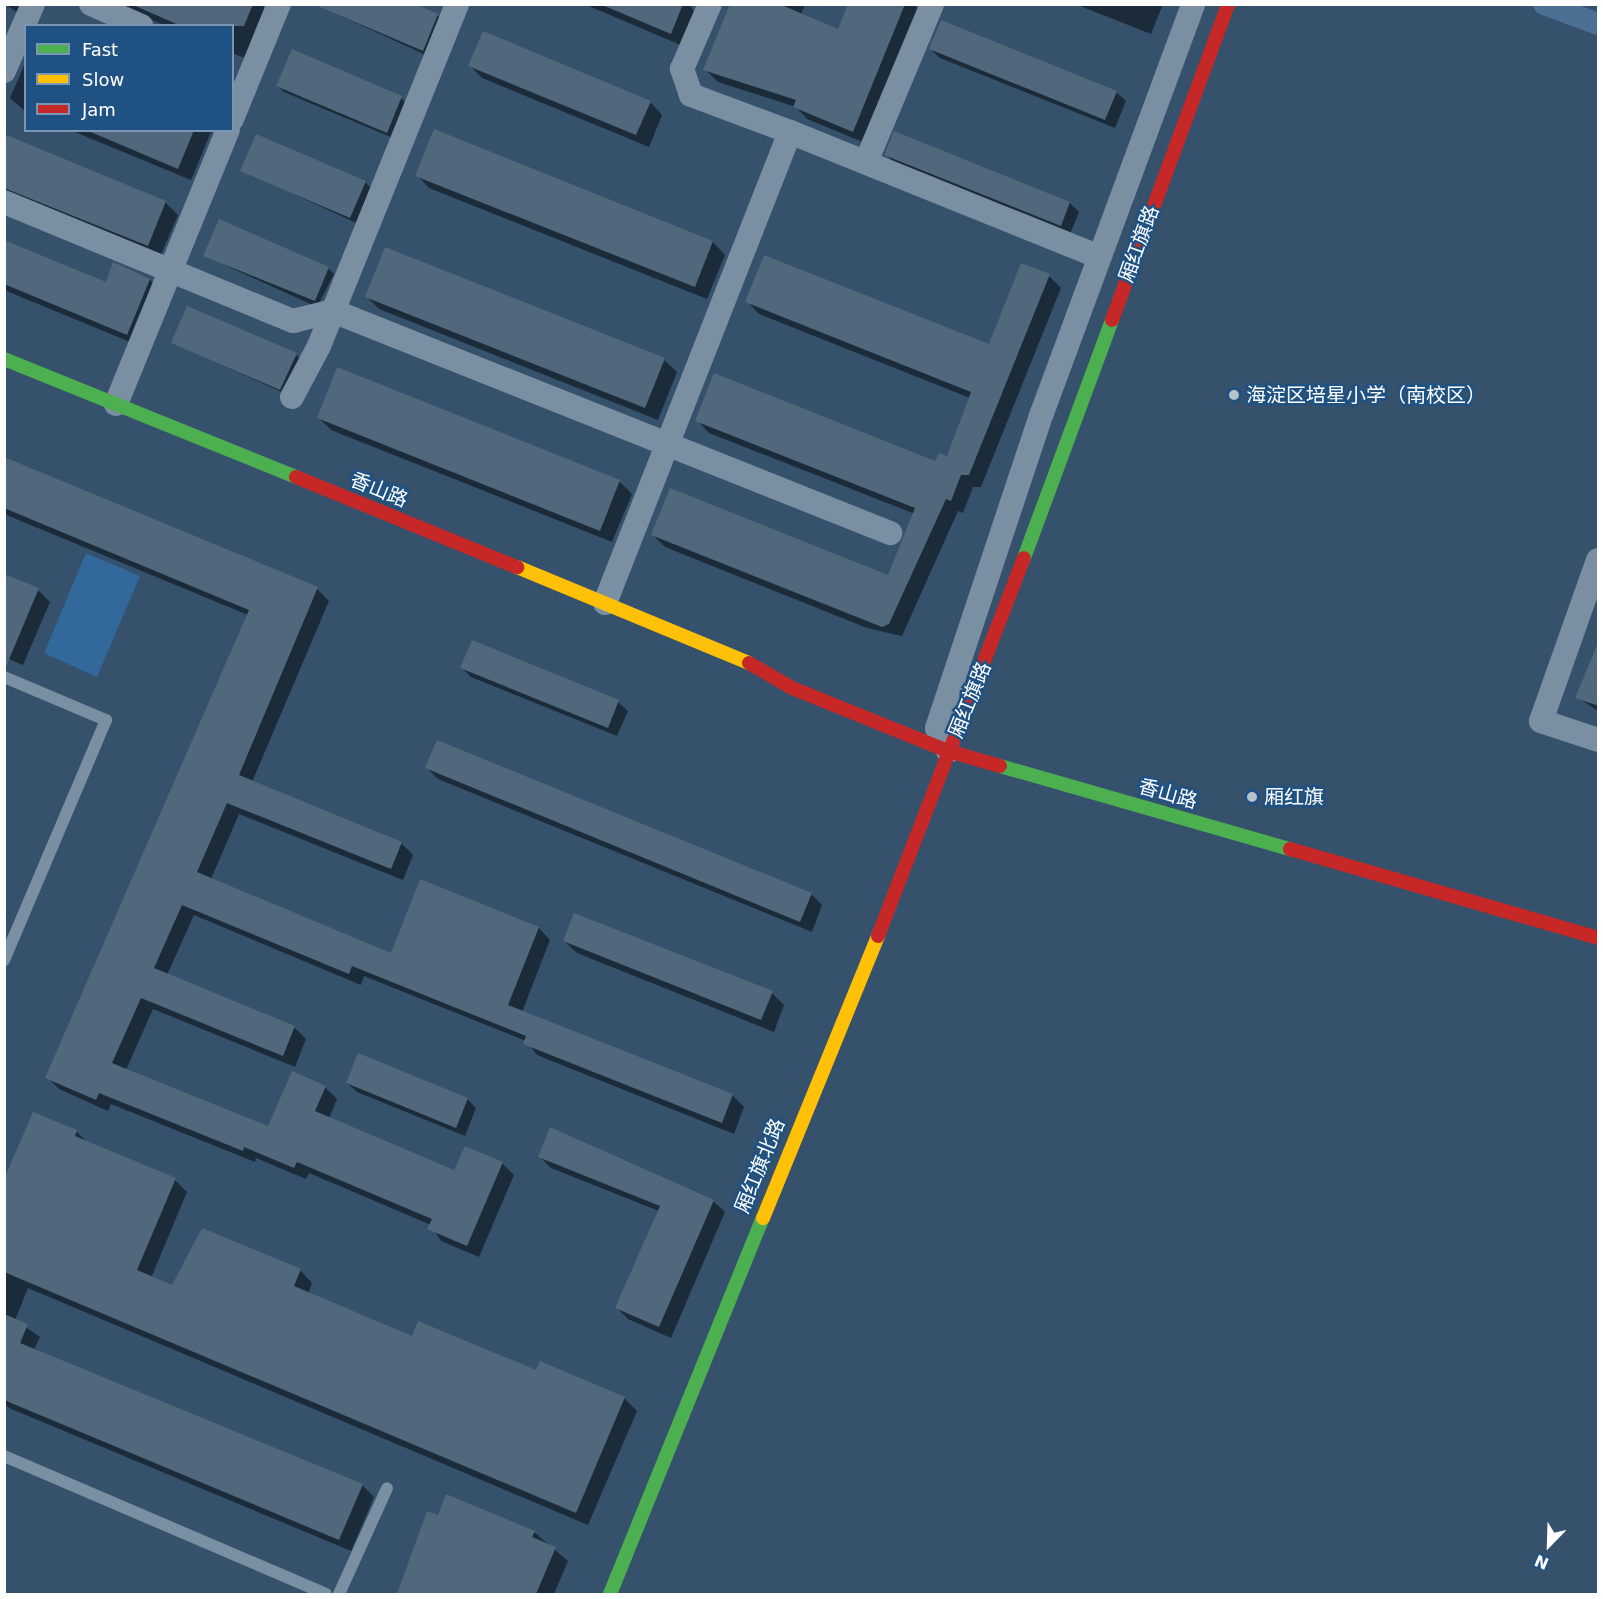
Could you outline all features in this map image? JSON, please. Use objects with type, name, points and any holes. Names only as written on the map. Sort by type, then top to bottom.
[{"type":"street","points":[[24,24],[33,4]]},
{"type":"street","points":[[91,4],[136,24]]},
{"type":"street","points":[[234,110],[242,68],[279,4]]},
{"type":"street","points":[[292,397],[333,311],[457,4]]},
{"type":"street","points":[[710,4],[682,69],[691,95],[866,162],[1099,257]]},
{"type":"street","points":[[866,162],[932,4]]},
{"type":"street","name":"厢红旗路","points":[[948,735],[1099,257],[1193,4]]},
{"type":"street","name":"厢红旗路","points":[[948,735],[1228,4]]},
{"type":"street","points":[[4,71],[24,25]]},
{"type":"street","points":[[116,404],[227,132]]},
{"type":"street","points":[[605,603],[790,132]]},
{"type":"street","points":[[4,202],[171,273],[293,321],[333,311],[890,533]]},
{"type":"street","name":"香山路","points":[[4,359],[739,657],[792,688],[1599,938]]},
{"type":"street","points":[[1599,560],[1541,721],[1599,740]]},
{"type":"street","name":"香山路","points":[[739,657],[788,668]]},
{"type":"street","name":"厢红旗北路","points":[[610,1594],[948,735]]},
{"type":"lane","points":[[4,677],[106,720],[4,960]]},
{"type":"lane","points":[[4,1456],[326,1594]]},
{"type":"lane","points":[[339,1594],[387,1488]]},
{"type":"shaded area","points":[[86,553],[140,576],[97,677],[44,653]]},
{"type":"building","points":[[131,4],[253,4],[244,26],[176,24]]},
{"type":"building","points":[[313,4],[415,4],[438,14],[423,51]]},
{"type":"building","points":[[600,4],[683,4],[671,34]]},
{"type":"building","points":[[730,4],[779,4],[838,29],[848,4],[905,4],[853,132],[793,107],[796,100],[703,70]]},
{"type":"building","points":[[941,20],[1117,91],[1105,120],[929,49]]},
{"type":"building","points":[[483,31],[651,101],[636,135],[468,66]]},
{"type":"building","points":[[292,49],[402,96],[387,133],[276,86]]},
{"type":"building","points":[[434,129],[713,241],[695,287],[415,176]]},
{"type":"building","points":[[894,131],[1070,202],[1061,226],[884,155]]},
{"type":"building","points":[[91,132],[193,132],[178,169]]},
{"type":"building","points":[[4,134],[166,201],[148,246],[4,188]]},
{"type":"building","points":[[256,134],[366,181],[350,218],[240,171]]},
{"type":"building","points":[[219,219],[329,267],[315,301],[203,256]]},
{"type":"building","points":[[4,240],[106,282],[113,262],[150,279],[127,335],[4,284]]},
{"type":"building","points":[[385,247],[665,358],[645,408],[365,297]]},
{"type":"building","points":[[764,255],[989,344],[1021,263],[1050,274],[969,475],[961,475],[951,501],[946,499],[889,624],[882,627],[651,535],[670,488],[888,575],[915,508],[695,421],[714,373],[935,461],[939,453],[947,456],[971,392],[745,302]]},
{"type":"building","points":[[187,306],[297,353],[280,390],[171,343]]},
{"type":"building","points":[[337,367],[620,480],[600,531],[317,418]]},
{"type":"building","points":[[4,457],[318,587],[239,775],[402,842],[391,869],[227,803],[197,872],[391,953],[420,879],[539,927],[508,1005],[733,1094],[722,1123],[523,1044],[526,1036],[352,966],[349,974],[182,905],[154,968],[295,1026],[283,1056],[141,998],[112,1063],[268,1126],[292,1071],[326,1086],[315,1111],[454,1170],[465,1146],[503,1162],[467,1246],[427,1229],[432,1219],[297,1162],[294,1168],[244,1147],[243,1151],[99,1093],[96,1100],[45,1078],[249,610],[4,508]]},
{"type":"building","points":[[4,574],[39,588],[5,669],[4,669]]},
{"type":"building","points":[[472,640],[619,700],[608,728],[460,668]]},
{"type":"building","points":[[1599,640],[1599,706],[1575,698]]},
{"type":"building","points":[[437,740],[812,893],[800,922],[425,768]]},
{"type":"building","points":[[574,913],[773,991],[761,1020],[563,941]]},
{"type":"building","points":[[358,1053],[468,1098],[456,1128],[346,1083]]},
{"type":"building","points":[[33,1112],[77,1130],[75,1136],[176,1178],[137,1270],[172,1285],[202,1228],[301,1269],[294,1286],[412,1336],[418,1321],[536,1370],[540,1361],[625,1397],[576,1513],[4,1272],[4,1179]]},
{"type":"building","points":[[550,1127],[714,1200],[659,1327],[615,1308],[660,1206],[538,1157]]},
{"type":"building","points":[[4,1314],[28,1324],[20,1343],[363,1484],[339,1540],[4,1400]]},
{"type":"building","points":[[446,1494],[535,1531],[532,1537],[556,1547],[536,1594],[397,1594],[427,1511],[438,1515]]},
{"type":"waterway","points":[[1544,4],[1598,24]]},
{"type":"traffic: fast","points":[[1024,558],[1112,320]]},
{"type":"traffic: fast","points":[[4,359],[296,477]]},
{"type":"traffic: fast","points":[[1000,766],[1290,849]]},
{"type":"traffic: fast","points":[[610,1594],[763,1218]]},
{"type":"traffic: slow","points":[[517,567],[749,663]]},
{"type":"traffic: slow","points":[[763,1218],[878,936]]},
{"type":"traffic: jam","points":[[1112,320],[1228,4]]},
{"type":"traffic: jam","points":[[296,477],[517,567]]},
{"type":"traffic: jam","points":[[878,936],[1024,558]]},
{"type":"traffic: jam","points":[[749,663],[792,688],[948,751],[1000,766]]},
{"type":"traffic: jam","points":[[1290,849],[1598,938]]},
{"type":"place","name":"海淀区培星小学（南校区）","points":[[1234,395]]},
{"type":"place","name":"厢红旗","points":[[1252,797]]}]
